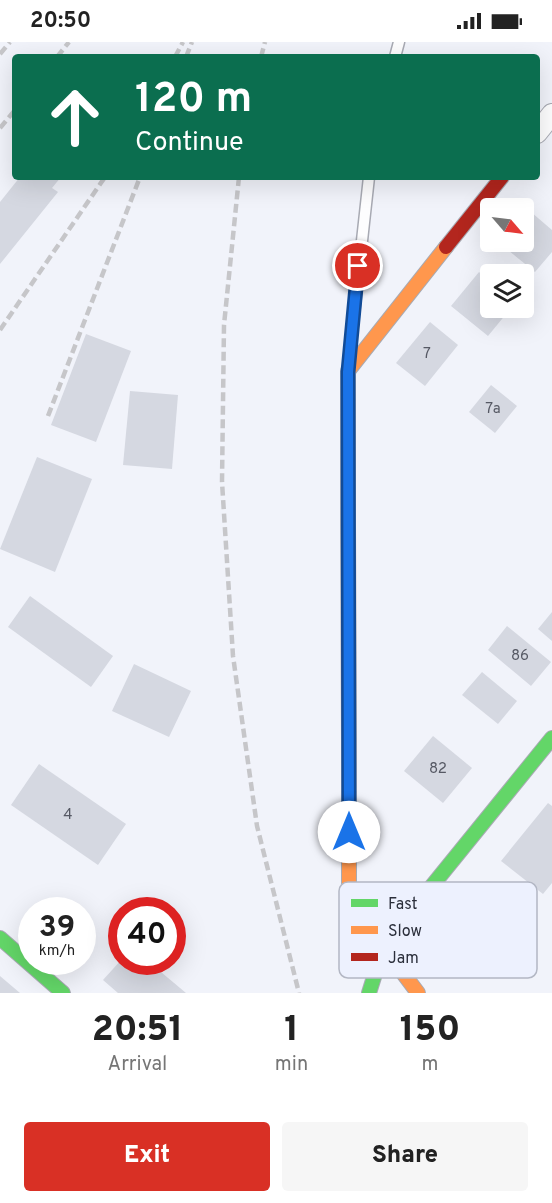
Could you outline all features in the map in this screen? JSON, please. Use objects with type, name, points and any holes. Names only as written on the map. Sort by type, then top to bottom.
[{"type":"street","points":[[540,129],[552,114]]},
{"type":"street","points":[[349,882],[348,372],[500,180]]},
{"type":"street","points":[[435,882],[552,738]]},
{"type":"street","points":[[0,938],[63,993]]},
{"type":"street","points":[[369,993],[374,978]]},
{"type":"street","points":[[407,978],[418,993]]},
{"type":"lane","points":[[348,372],[369,180]]},
{"type":"building","points":[[18,180],[59,180],[52,188],[58,192],[0,264],[0,202]]},
{"type":"building","points":[[534,215],[552,230],[552,252],[535,272],[534,264],[525,264],[510,252],[534,252]]},
{"type":"building","points":[[479,272],[480,318],[503,318],[488,336],[451,306]]},
{"type":"building","points":[[430,322],[458,345],[425,386],[396,363]]},
{"type":"building","points":[[86,334],[131,351],[96,442],[51,425]]},
{"type":"building","points":[[491,385],[517,406],[495,433],[469,412]]},
{"type":"building","points":[[130,391],[178,395],[172,469],[123,465]]},
{"type":"building","points":[[37,457],[92,479],[55,572],[0,549]]},
{"type":"building","points":[[30,596],[113,656],[91,687],[8,627]]},
{"type":"building","points":[[552,612],[552,641],[538,629]]},
{"type":"building","points":[[507,626],[551,662],[531,686],[488,650]]},
{"type":"building","points":[[134,664],[191,691],[169,737],[112,711]]},
{"type":"building","points":[[482,672],[517,701],[498,724],[462,695]]},
{"type":"building","points":[[433,736],[472,768],[443,803],[404,771]]},
{"type":"building","points":[[39,764],[126,824],[98,865],[11,805]]},
{"type":"building","points":[[548,803],[552,806],[552,883],[543,894],[537,889],[537,882],[528,882],[501,861]]},
{"type":"building","points":[[108,974],[165,975],[186,993],[118,993],[103,980]]},
{"type":"building","points":[[0,976],[20,993],[0,993]]},
{"type":"railway","points":[[0,54],[10,42]]},
{"type":"railway","points":[[59,54],[69,42]]},
{"type":"railway","points":[[177,54],[183,42]]},
{"type":"railway","points":[[187,54],[192,42]]},
{"type":"railway","points":[[262,54],[265,42]]},
{"type":"railway","points":[[0,128],[12,114]]},
{"type":"railway","points":[[0,330],[103,180]]},
{"type":"railway","points":[[48,416],[139,180]]},
{"type":"railway","points":[[239,180],[224,325],[222,482],[233,656],[257,826],[299,993]]},
{"type":"traffic: fast","points":[[435,882],[552,738]]},
{"type":"traffic: fast","points":[[0,938],[63,993]]},
{"type":"traffic: fast","points":[[369,993],[374,978]]},
{"type":"traffic: slow","points":[[348,524],[348,371],[446,247]]},
{"type":"traffic: slow","points":[[349,740],[349,882]]},
{"type":"traffic: slow","points":[[407,978],[418,993]]},
{"type":"traffic: jam","points":[[446,247],[500,180]]},
{"type":"traffic: jam","points":[[348,524],[349,740]]},
{"type":"route","points":[[349,832],[348,372],[358,266]]}]
